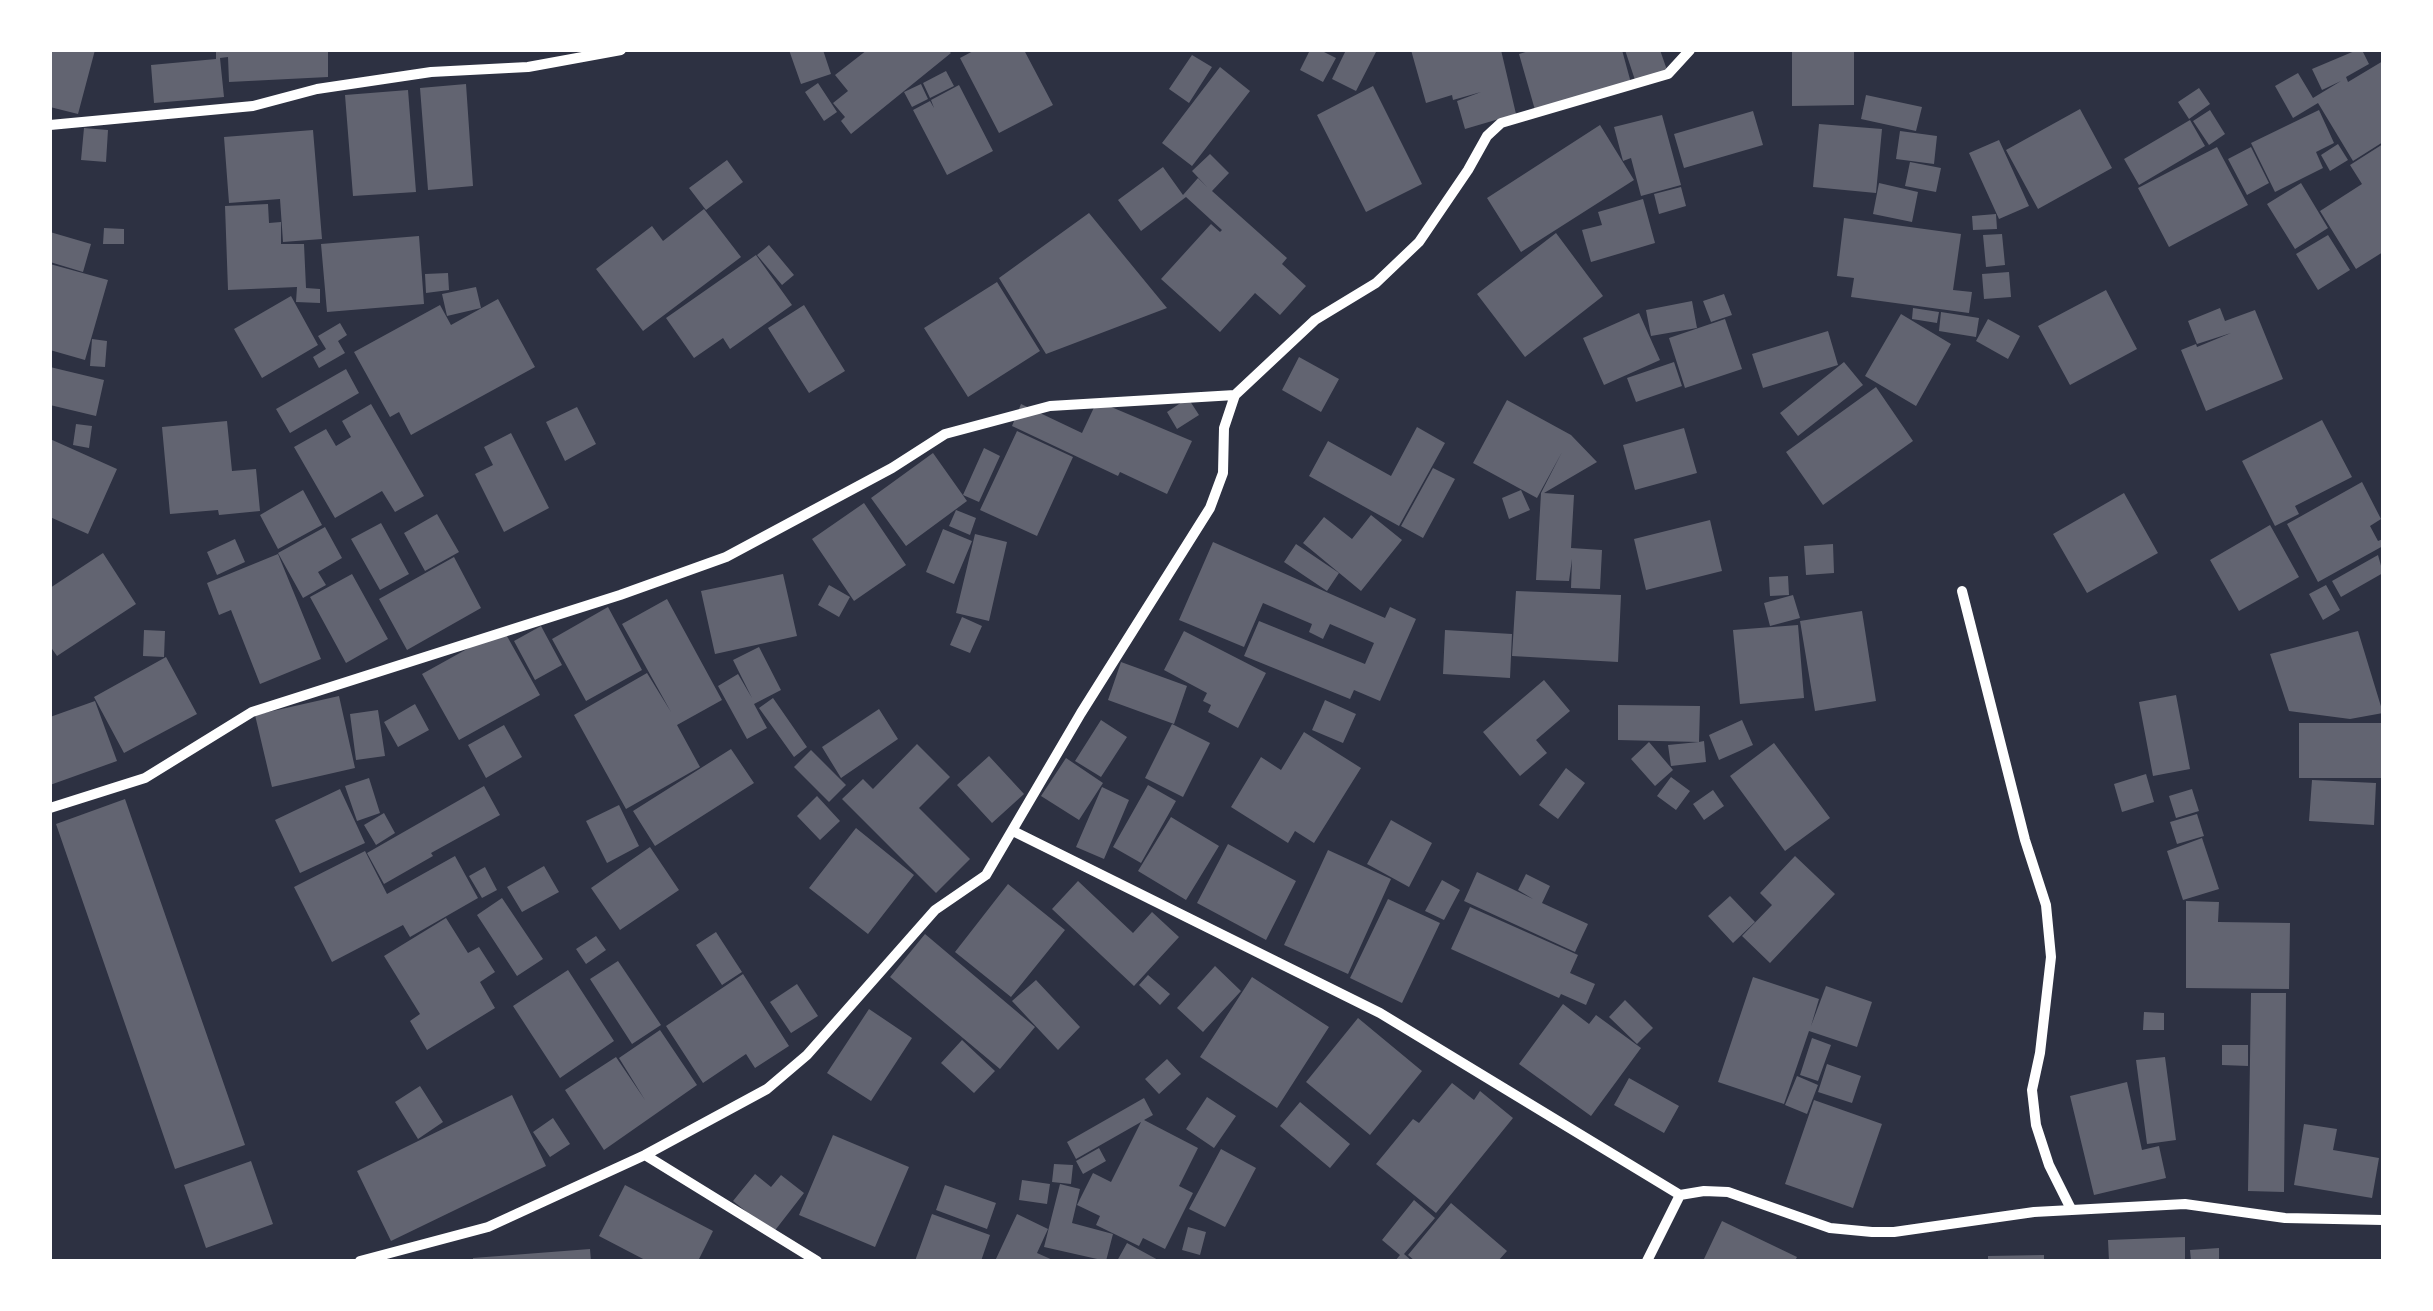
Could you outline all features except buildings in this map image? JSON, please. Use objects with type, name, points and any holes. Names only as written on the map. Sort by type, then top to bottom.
[{"type":"street","points":[[50,124],[253,106],[317,89],[431,72],[528,67],[622,50]]},
{"type":"street","points":[[360,1261],[488,1227],[646,1154],[767,1089],[808,1055],[935,910],[986,875],[1081,713],[1210,508],[1223,473],[1224,428],[1236,395],[1315,320],[1376,283],[1419,242],[1487,136],[1501,123],[1668,74],[1690,50]]},
{"type":"street","points":[[50,808],[144,778],[252,712],[620,595],[726,557],[892,468],[945,434],[1050,406],[1236,395]]},
{"type":"street","points":[[1962,591],[2025,840],[2046,905],[2052,957],[2032,1090],[2036,1125],[2048,1165],[2071,1209]]},
{"type":"street","points":[[1012,831],[1380,1013],[1680,1195],[1704,1190],[1728,1192],[1830,1228],[1872,1232],[2071,1209],[2185,1204],[2285,1218],[2383,1220]]},
{"type":"street","points":[[646,1154],[817,1261]]},
{"type":"street","points":[[1647,1261],[1680,1195]]}]
